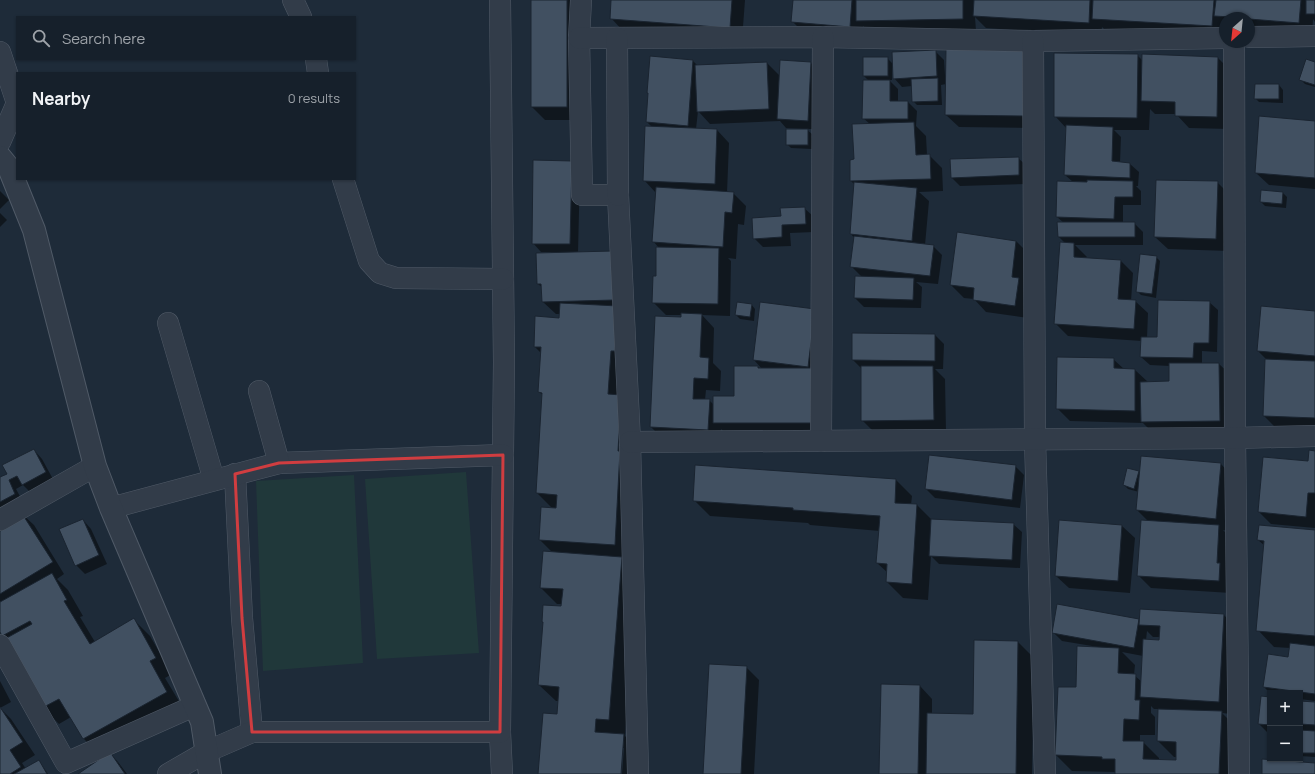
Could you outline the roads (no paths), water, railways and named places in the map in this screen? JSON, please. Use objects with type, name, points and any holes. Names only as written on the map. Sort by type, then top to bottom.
[{"type":"street","points":[[293,0],[301,16]]},
{"type":"street","points":[[500,0],[503,279],[500,732],[502,774]]},
{"type":"street","points":[[581,0],[579,38],[582,195],[618,195]]},
{"type":"street","points":[[1255,37],[1315,36]]},
{"type":"street","points":[[579,38],[823,37],[1033,41],[1219,38]]},
{"type":"street","points":[[821,441],[823,37]]},
{"type":"street","points":[[617,38],[618,195],[630,442],[638,774]]},
{"type":"street","points":[[1033,41],[1035,440],[1045,774]]},
{"type":"street","points":[[1234,48],[1235,438],[1239,774]]},
{"type":"street","points":[[0,52],[16,100]]},
{"type":"street","points":[[316,60],[318,72]]},
{"type":"street","points":[[0,142],[16,105]]},
{"type":"street","points":[[0,157],[9,168],[34,230],[95,466],[111,508],[202,722],[210,774]]},
{"type":"street","points":[[343,180],[369,261],[380,273],[396,278],[503,279]]},
{"type":"street","points":[[168,323],[214,480]]},
{"type":"street","points":[[259,391],[279,463]]},
{"type":"street","points":[[630,442],[1035,440],[1315,436]]},
{"type":"street","points":[[111,508],[279,463],[503,455]]},
{"type":"street","points":[[0,520],[95,466]]},
{"type":"street","points":[[235,474],[242,618],[252,732]]},
{"type":"street","points":[[0,645],[66,763],[194,706]]},
{"type":"street","points":[[168,774],[206,752],[252,732],[500,732]]}]
